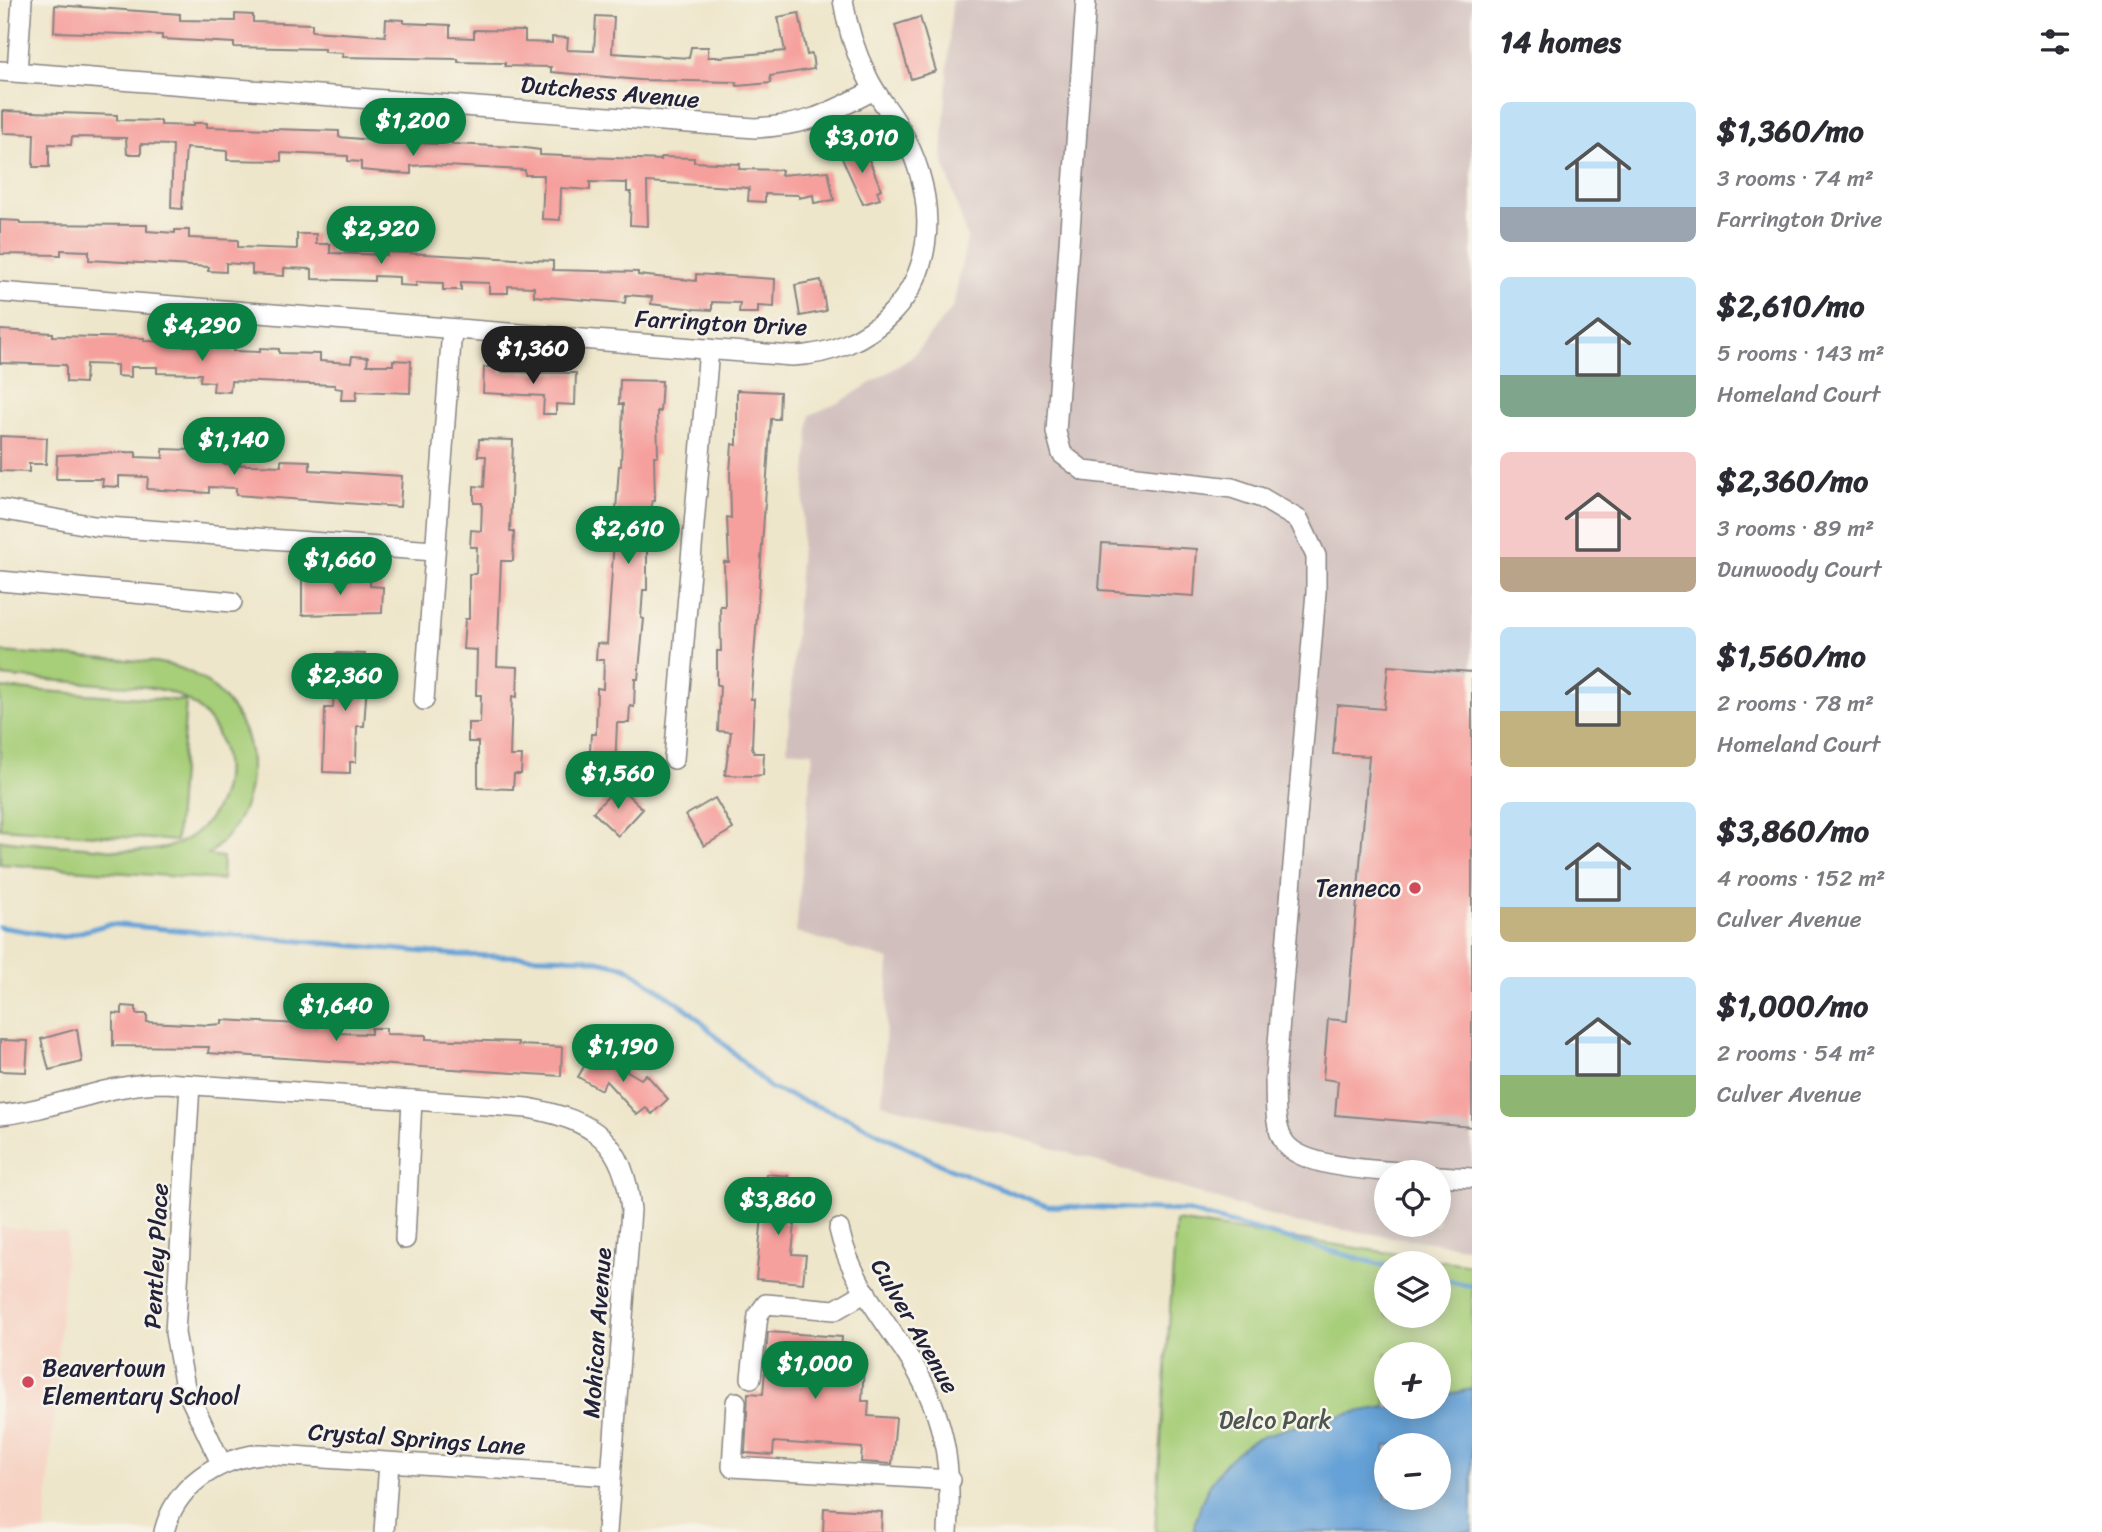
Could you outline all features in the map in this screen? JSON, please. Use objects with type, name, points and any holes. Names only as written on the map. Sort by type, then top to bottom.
[{"type":"street","points":[[8,72],[23,0]]},
{"type":"street","points":[[843,0],[849,29],[874,90]]},
{"type":"street","points":[[1086,0],[1055,432],[1062,454],[1084,471],[1232,488],[1262,498],[1299,520],[1316,556],[1316,592],[1275,1079],[1277,1121],[1286,1144],[1308,1158],[1354,1169],[1374,1170]]},
{"type":"street","name":"Dutchess Avenue","points":[[8,72],[755,128],[793,126],[822,117],[874,90]]},
{"type":"street","name":"Farrington Drive","points":[[0,292],[792,356],[822,353],[865,335],[887,318],[913,286],[928,237],[922,181],[898,125],[874,90]]},
{"type":"street","points":[[424,700],[452,329]]},
{"type":"street","points":[[674,759],[709,349]]},
{"type":"street","points":[[0,509],[94,526],[434,551]]},
{"type":"street","points":[[0,581],[232,602]]},
{"type":"street","points":[[0,1115],[46,1107],[111,1087],[137,1083],[412,1100],[405,1239]]},
{"type":"street","name":"Pentley Place","points":[[190,1085],[175,1333],[185,1387],[221,1464]]},
{"type":"street","name":"Mohican Avenue","points":[[412,1100],[528,1108],[558,1114],[595,1131],[608,1143],[622,1163],[631,1210],[607,1532]]},
{"type":"street","points":[[1451,1176],[1472,1178]]},
{"type":"street","name":"Culver Avenue","points":[[839,1229],[850,1263],[931,1398],[946,1438],[951,1480],[948,1532]]},
{"type":"street","points":[[751,1378],[758,1315],[766,1304],[835,1310],[866,1292]]},
{"type":"street","points":[[736,1402],[732,1467],[951,1480]]},
{"type":"street","name":"Crystal Springs Lane","points":[[221,1464],[260,1454],[611,1476]]},
{"type":"street","points":[[384,1532],[389,1463]]},
{"type":"street","points":[[164,1532],[185,1491],[221,1464]]},
{"type":"shaded area","points":[[952,0],[1472,0],[1472,1248],[1394,1237],[1451,1237],[1451,1160],[1374,1160],[1374,1234],[1295,1223],[1026,1140],[882,1104],[889,960],[796,932],[813,752],[787,750],[810,415],[840,402],[911,358],[953,307],[967,238],[942,156]]},
{"type":"shaded area","name":"Beavertown Elementary School","points":[[0,1227],[67,1233],[45,1532],[0,1532]]},
{"type":"green space","points":[[0,652],[160,663],[178,667],[194,675],[223,697],[243,727],[251,762],[251,776],[241,814],[227,836],[208,855],[223,857],[222,880],[0,864],[0,840],[139,851],[172,846],[201,828],[213,813],[222,795],[225,768],[220,741],[211,723],[197,707],[179,696],[145,687],[0,676]]},
{"type":"green space","points":[[0,688],[186,701],[176,841],[0,828]]},
{"type":"green space","name":"Delco Park","points":[[1176,1221],[1378,1251],[1374,1251],[1374,1328],[1451,1328],[1451,1262],[1472,1265],[1472,1532],[1155,1532]]},
{"type":"water","points":[[1472,1389],[1472,1532],[1194,1532],[1200,1506],[1212,1482],[1228,1461],[1249,1443],[1295,1426],[1374,1410],[1374,1419],[1451,1419],[1451,1393]]},
{"type":"building","points":[[55,5],[180,14],[180,20],[235,21],[235,14],[253,15],[253,22],[312,24],[312,31],[385,36],[386,19],[404,20],[404,23],[450,25],[450,37],[474,38],[474,30],[525,31],[525,42],[552,43],[552,37],[568,38],[567,50],[594,51],[596,16],[614,17],[612,53],[689,58],[691,47],[708,47],[708,57],[785,51],[778,17],[799,13],[807,55],[812,54],[814,69],[770,76],[771,83],[737,86],[736,82],[640,80],[551,72],[551,67],[458,62],[458,59],[342,57],[343,53],[324,52],[324,49],[234,47],[234,43],[162,39],[162,35],[54,32]]},
{"type":"building","points":[[920,17],[936,71],[911,79],[895,25]]},
{"type":"building","points":[[3,111],[117,115],[117,120],[161,121],[161,125],[193,126],[193,123],[207,123],[207,127],[339,131],[339,137],[383,141],[437,144],[437,139],[452,139],[452,144],[540,150],[540,155],[661,160],[661,157],[694,158],[694,162],[740,164],[739,169],[782,170],[781,175],[828,171],[834,200],[814,203],[813,195],[799,198],[799,195],[765,194],[765,202],[748,201],[749,188],[647,182],[648,226],[630,225],[631,192],[627,192],[627,183],[590,182],[590,190],[561,188],[560,220],[542,219],[544,175],[525,175],[525,170],[427,165],[411,166],[411,174],[394,173],[361,170],[361,162],[348,161],[348,156],[281,153],[281,161],[227,160],[227,151],[186,148],[182,209],[171,208],[173,145],[141,144],[141,154],[127,154],[126,138],[72,137],[71,145],[49,144],[49,167],[33,167],[34,134],[3,133]]},
{"type":"building","points":[[864,147],[881,189],[877,191],[880,199],[863,204],[841,156]]},
{"type":"building","points":[[0,220],[20,221],[20,224],[147,225],[147,231],[175,233],[175,230],[189,230],[189,238],[238,240],[238,247],[297,249],[297,234],[316,234],[316,244],[330,244],[330,253],[387,255],[387,252],[553,261],[553,270],[638,272],[638,275],[696,281],[696,274],[775,279],[774,307],[758,306],[758,313],[739,313],[740,303],[712,302],[712,310],[651,304],[652,297],[626,295],[625,303],[534,296],[534,287],[508,286],[508,293],[489,293],[489,283],[461,282],[461,290],[443,290],[443,283],[416,282],[416,286],[399,285],[399,277],[374,276],[374,281],[312,279],[312,269],[284,268],[284,276],[252,274],[252,265],[226,263],[226,272],[208,271],[209,267],[89,260],[89,251],[61,250],[61,255],[0,254]]},
{"type":"building","points":[[821,280],[826,311],[800,316],[795,285]]},
{"type":"building","points":[[0,330],[53,333],[53,336],[144,338],[144,341],[177,342],[177,346],[233,346],[233,351],[260,352],[260,348],[279,349],[279,353],[320,354],[320,361],[351,363],[352,356],[368,357],[367,365],[393,365],[393,360],[411,361],[410,393],[357,391],[356,400],[341,400],[342,389],[335,388],[335,385],[231,381],[230,392],[213,391],[214,382],[200,381],[201,374],[157,373],[157,367],[131,367],[131,377],[117,376],[117,365],[86,364],[85,383],[66,382],[66,365],[0,363]]},
{"type":"building","points":[[484,367],[501,367],[501,372],[576,373],[575,405],[556,404],[556,414],[543,414],[544,396],[483,393]]},
{"type":"building","points":[[620,380],[662,381],[660,412],[657,411],[658,456],[654,456],[655,501],[652,501],[650,545],[647,545],[647,590],[643,590],[641,618],[644,619],[638,679],[635,679],[634,707],[630,706],[629,723],[617,723],[615,770],[589,768],[591,734],[596,734],[597,688],[603,689],[604,660],[596,660],[597,643],[607,644],[621,466],[623,404],[619,404]]},
{"type":"building","points":[[737,390],[780,392],[779,419],[771,419],[751,699],[754,699],[752,747],[754,753],[764,753],[763,775],[752,776],[725,775],[731,732],[718,731],[720,685],[717,685],[717,651],[721,651],[720,606],[725,606],[724,562],[729,562],[727,517],[731,518],[732,444],[737,445]]},
{"type":"building","points":[[0,436],[47,438],[46,464],[29,464],[29,472],[0,471]]},
{"type":"building","points":[[479,439],[513,440],[510,532],[514,532],[513,561],[501,561],[497,666],[518,667],[517,697],[512,696],[510,756],[522,756],[521,774],[514,774],[513,789],[478,788],[478,742],[468,742],[468,723],[480,723],[481,695],[476,695],[477,650],[463,649],[465,619],[469,619],[469,574],[476,574],[477,547],[470,547],[471,530],[481,531],[482,503],[474,503],[474,486],[484,487],[486,456],[478,456]]},
{"type":"building","points":[[163,449],[224,451],[223,464],[281,466],[281,460],[310,461],[310,470],[402,476],[400,507],[236,495],[236,488],[209,487],[209,493],[147,489],[148,477],[119,476],[119,487],[102,486],[103,479],[56,479],[57,455],[136,452],[136,457],[163,458]]},
{"type":"building","points":[[1102,543],[1197,549],[1194,596],[1099,590]]},
{"type":"building","points":[[302,578],[370,580],[370,586],[383,587],[382,613],[302,615]]},
{"type":"building","points":[[336,653],[365,654],[364,669],[368,669],[364,726],[357,726],[356,762],[350,762],[350,773],[323,772],[325,708],[333,708]]},
{"type":"building","name":"Tenneco","points":[[1388,666],[1472,672],[1472,1127],[1335,1115],[1338,1081],[1323,1079],[1328,1019],[1347,1021],[1369,756],[1333,754],[1337,705],[1384,709]]},
{"type":"building","points":[[618,786],[643,809],[618,836],[593,812]]},
{"type":"building","points":[[715,798],[733,829],[704,846],[686,815]]},
{"type":"building","points":[[301,986],[319,987],[318,1026],[336,1027],[336,1033],[371,1034],[371,1028],[386,1028],[386,1034],[426,1035],[426,1039],[518,1042],[518,1045],[562,1047],[561,1076],[208,1053],[209,1047],[113,1046],[113,1013],[122,1014],[122,1006],[136,1007],[136,1014],[147,1014],[147,1022],[209,1025],[222,1024],[222,1020],[300,1024]]},
{"type":"building","points":[[77,1029],[82,1062],[49,1070],[41,1039]]},
{"type":"building","points":[[0,1040],[28,1041],[26,1072],[0,1071]]},
{"type":"building","points":[[593,1051],[641,1079],[646,1074],[668,1099],[652,1114],[646,1108],[637,1115],[606,1081],[601,1090],[578,1077]]},
{"type":"building","points":[[766,1174],[788,1176],[783,1223],[795,1224],[792,1254],[806,1255],[803,1283],[756,1279]]},
{"type":"building","points":[[768,1332],[842,1337],[840,1362],[864,1364],[862,1401],[869,1401],[868,1416],[896,1418],[892,1464],[861,1462],[862,1448],[774,1442],[773,1455],[745,1453],[748,1393],[763,1394]]},
{"type":"building","points":[[824,1508],[882,1512],[881,1532],[823,1532]]},
{"type":"waterway","points":[[0,927],[63,937],[109,924],[459,955],[584,958],[626,967],[691,1012],[770,1088],[851,1119],[944,1166],[1047,1206],[1186,1211],[1374,1263]]},
{"type":"waterway","points":[[1451,1281],[1472,1286]]},
{"type":"place","name":"Tenneco","points":[[1415,888]]},
{"type":"place","name":"Beavertown Elementary School","points":[[28,1382]]}]
